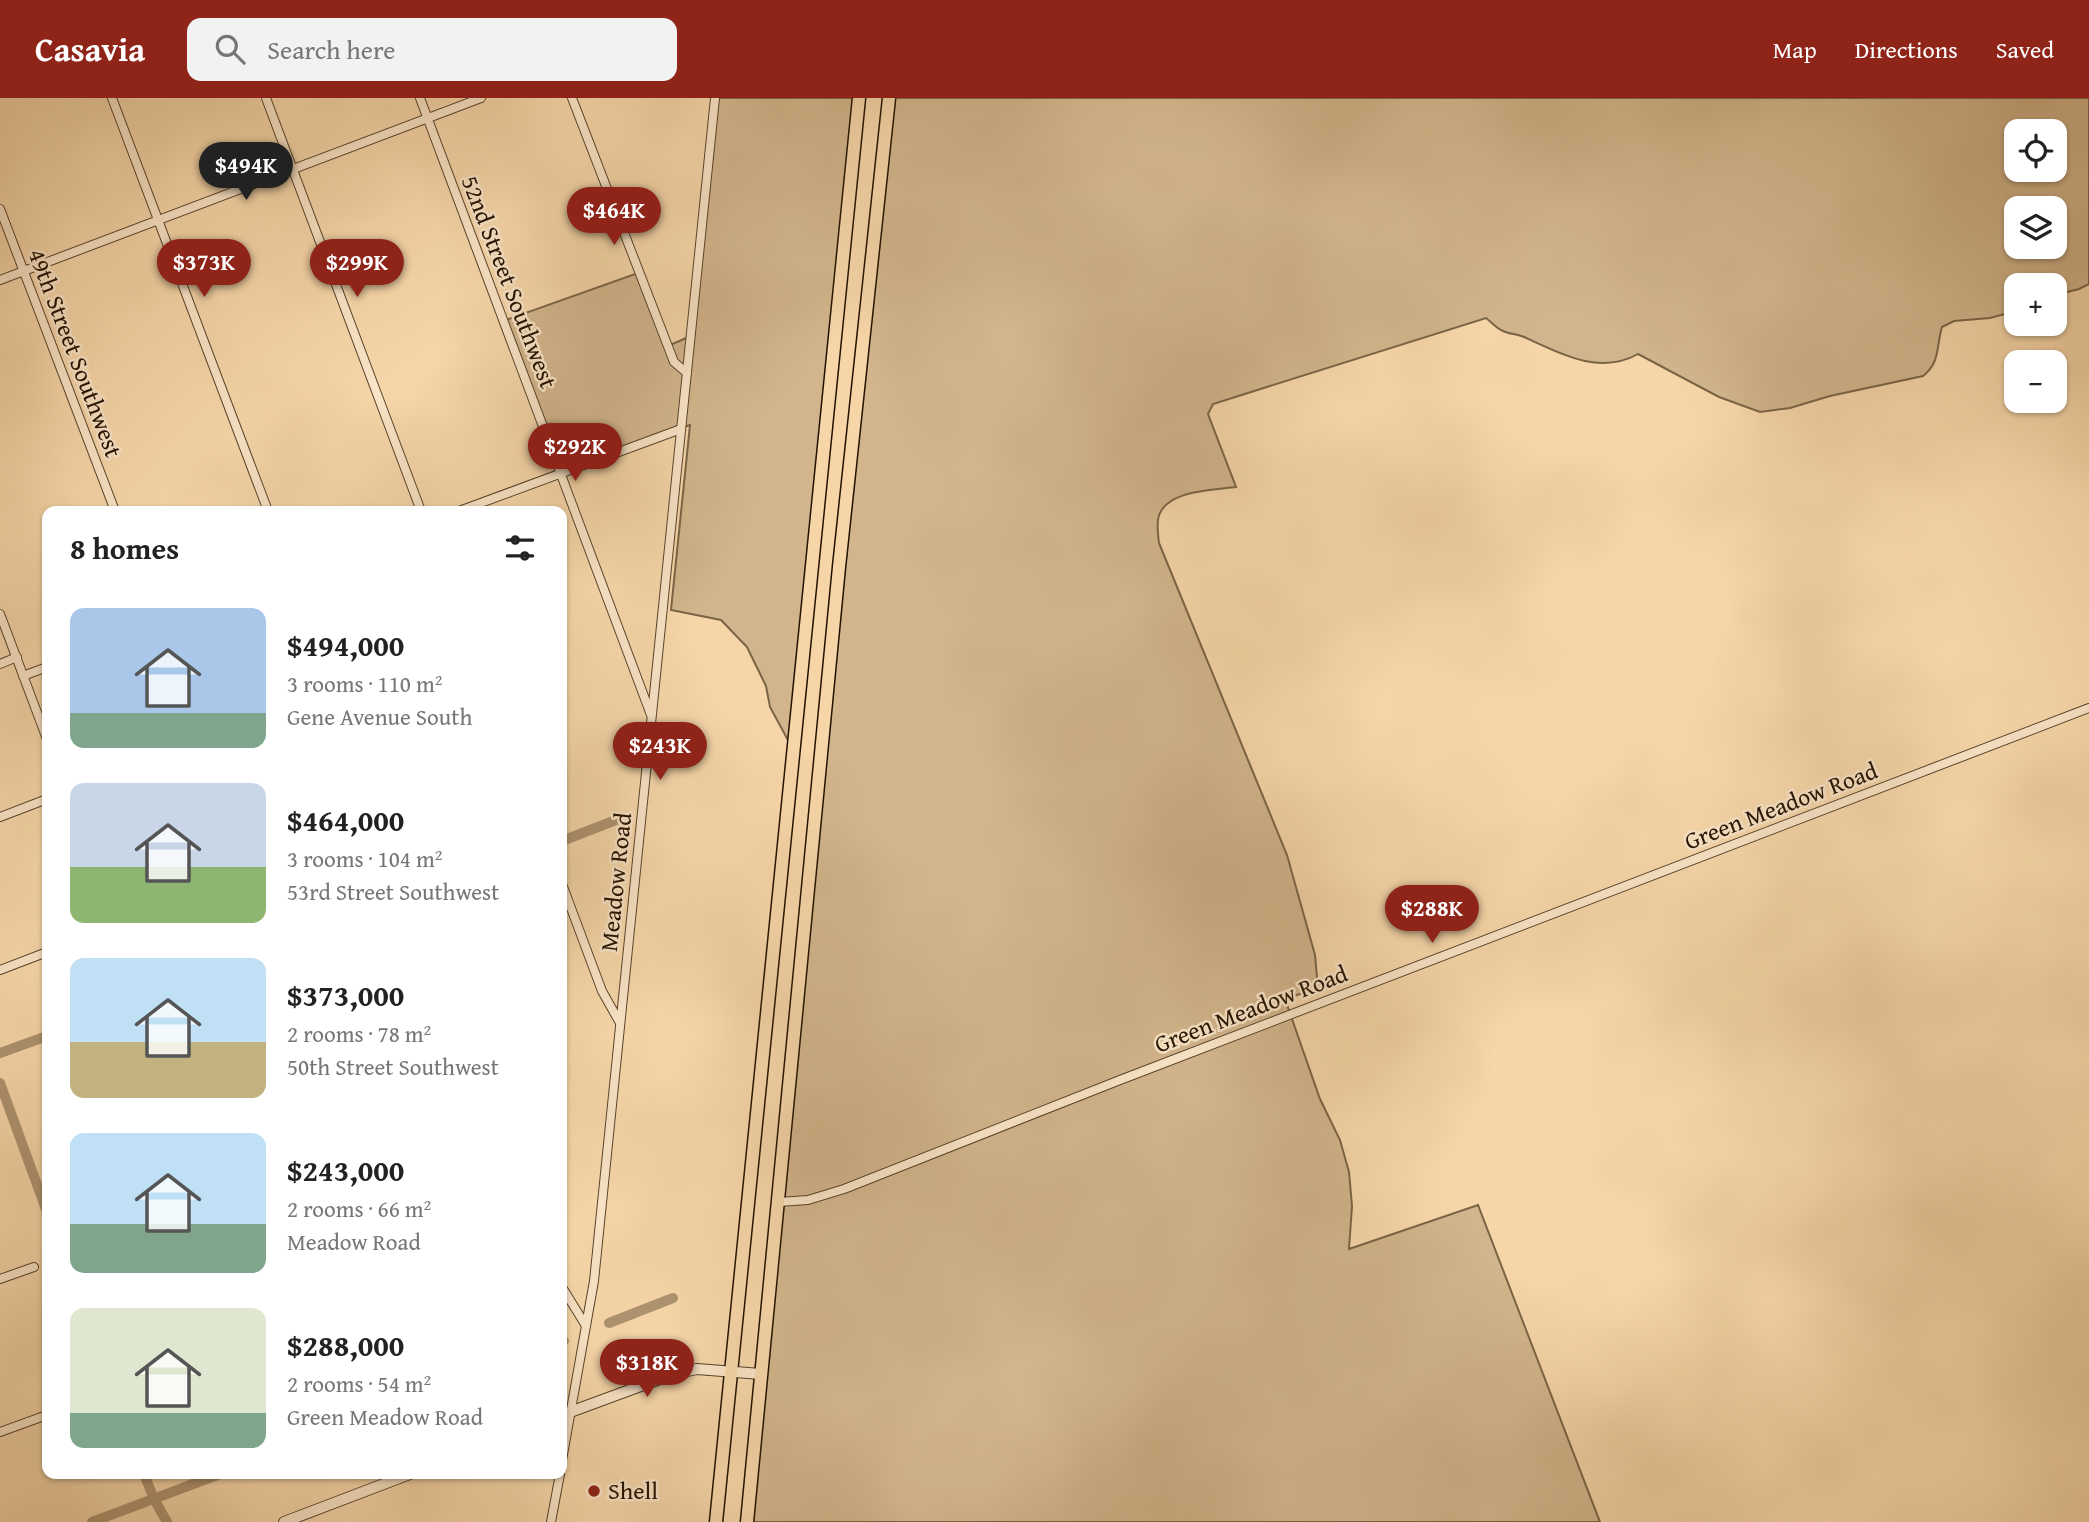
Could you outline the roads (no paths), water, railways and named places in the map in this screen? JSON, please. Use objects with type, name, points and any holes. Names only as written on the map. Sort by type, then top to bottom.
[{"type":"highway","points":[[716,1522],[859,98]]},
{"type":"highway","points":[[747,1522],[839,567],[889,98]]},
{"type":"street","points":[[112,98],[266,506]]},
{"type":"street","points":[[266,98],[419,506]]},
{"type":"street","name":"52nd Street Southwest","points":[[420,98],[652,716]]},
{"type":"street","points":[[0,280],[481,98]]},
{"type":"street","points":[[572,98],[674,362],[687,373]]},
{"type":"street","name":"Meadow Road","points":[[567,1414],[594,1281],[715,98]]},
{"type":"street","name":"49th Street Southwest","points":[[0,209],[113,506]]},
{"type":"street","points":[[472,506],[681,429]]},
{"type":"street","points":[[0,614],[42,726]]},
{"type":"street","points":[[0,664],[16,657]]},
{"type":"street","points":[[23,676],[42,669]]},
{"type":"street","name":"Green Meadow Road","points":[[779,1202],[808,1200],[844,1189],[1120,1080],[2089,708]]},
{"type":"street","points":[[0,817],[42,801]]},
{"type":"street","points":[[567,897],[602,991],[620,1023]]},
{"type":"street","points":[[0,970],[42,955]]},
{"type":"street","points":[[0,1279],[34,1266]]},
{"type":"street","points":[[567,1295],[586,1326]]},
{"type":"street","points":[[567,1414],[673,1374],[698,1369],[761,1374]]},
{"type":"street","points":[[0,1432],[42,1417]]},
{"type":"street","points":[[284,1522],[397,1479]]},
{"type":"street","points":[[551,1522],[558,1479]]},
{"type":"waterway","points":[[567,839],[616,820]]},
{"type":"waterway","points":[[0,1053],[42,1038]]},
{"type":"waterway","points":[[0,1083],[42,1198]]},
{"type":"waterway","points":[[609,1323],[673,1298]]},
{"type":"waterway","points":[[146,1479],[167,1522]]},
{"type":"waterway","points":[[92,1522],[207,1479]]},
{"type":"place","name":"Shell","points":[[594,1491]]}]
